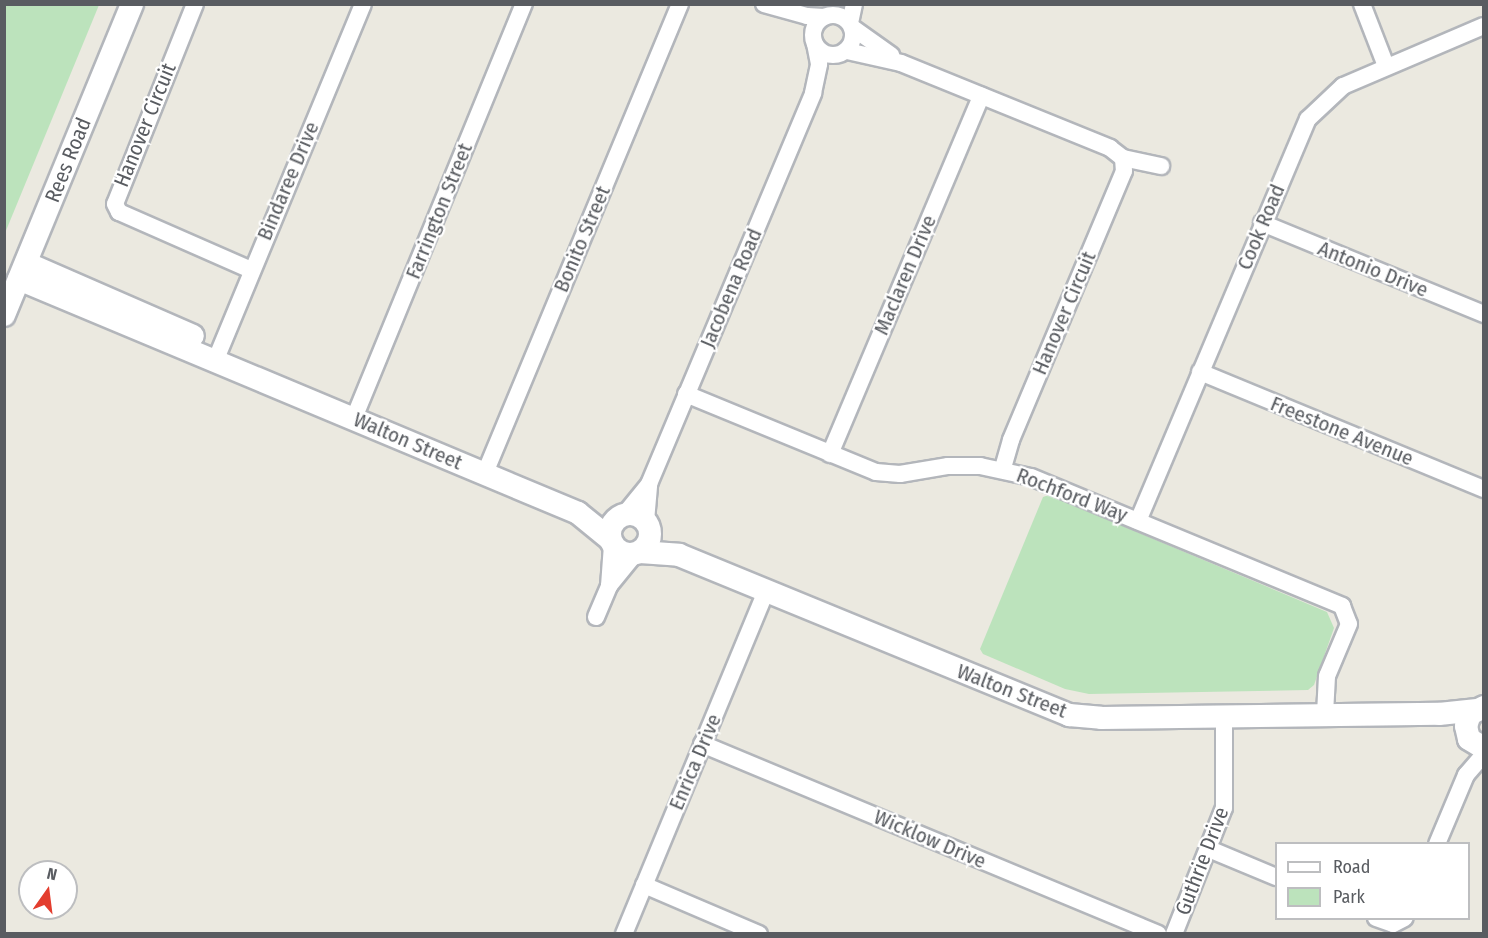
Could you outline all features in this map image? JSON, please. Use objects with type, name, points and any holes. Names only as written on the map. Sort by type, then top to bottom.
[{"type":"street","name":"Rees Road","points":[[4,315],[132,4]]},
{"type":"street","name":"Hanover Circuit","points":[[195,4],[115,204],[119,213],[251,270]]},
{"type":"street","name":"Bindaree Drive","points":[[217,356],[363,4]]},
{"type":"street","name":"Farrington Street","points":[[354,418],[524,4]]},
{"type":"street","name":"Bonito Street","points":[[485,473],[680,4]]},
{"type":"street","points":[[845,52],[854,39],[851,25],[854,4]]},
{"type":"street","points":[[1362,4],[1386,66]]},
{"type":"street","points":[[772,8],[833,12],[901,63]]},
{"type":"street","points":[[772,8],[804,28],[826,54],[845,52],[901,63],[1110,148],[1123,158],[1161,166]]},
{"type":"street","points":[[815,43],[814,28],[833,12]]},
{"type":"street","name":"Cook Road","points":[[1138,521],[1262,223],[1308,120],[1342,86],[1484,26]]},
{"type":"street","name":"Jacobena Road","points":[[621,516],[649,484],[813,93],[819,64],[815,43]]},
{"type":"street","name":"Jacobena Road","points":[[813,93],[845,52]]},
{"type":"street","name":"Maclaren Drive","points":[[830,454],[981,96]]},
{"type":"street","name":"Hanover Circuit","points":[[1003,468],[1011,440],[1124,171],[1123,158]]},
{"type":"street","name":"Antonio Drive","points":[[1262,223],[1484,314]]},
{"type":"street","name":"Walton Street","points":[[23,271],[186,331],[217,356],[238,368],[578,513],[611,542]]},
{"type":"street","name":"Freestone Avenue","points":[[1200,372],[1484,489]]},
{"type":"street","name":"Rochford Way","points":[[687,394],[830,454],[888,474],[956,466],[1003,468],[1138,521],[1342,606],[1349,624],[1327,676],[1325,714]]},
{"type":"street","name":"Jacobena Road","points":[[648,524],[649,484]]},
{"type":"street","name":"Walton Street","points":[[578,513],[621,516]]},
{"type":"street","points":[[596,617],[609,586],[650,538],[648,524],[636,514],[621,516],[611,527],[609,586]]},
{"type":"street","name":"Walton Street","points":[[648,524],[680,555]]},
{"type":"street","points":[[611,542],[622,553],[638,553]]},
{"type":"street","name":"Walton Street","points":[[638,553],[680,555],[1069,715],[1439,714],[1481,708]]},
{"type":"street","name":"Enrica Drive","points":[[624,933],[766,591]]},
{"type":"street","points":[[1437,842],[1466,774],[1476,743],[1467,720],[1481,708]]},
{"type":"street","points":[[1439,714],[1476,743]]},
{"type":"street","name":"Guthrie Drive","points":[[1174,933],[1209,849],[1225,803],[1224,716]]},
{"type":"street","name":"Wicklow Drive","points":[[702,744],[1158,933]]},
{"type":"street","points":[[1209,849],[1275,877]]},
{"type":"street","points":[[644,885],[759,933]]},
{"type":"street","points":[[1383,920],[1396,924],[1402,920]]},
{"type":"green space","points":[[4,5],[99,5],[5,233]]},
{"type":"green space","points":[[1049,495],[1327,612],[1334,628],[1314,685],[1308,690],[1089,694],[1065,689],[983,654],[980,649],[1043,497]]}]
